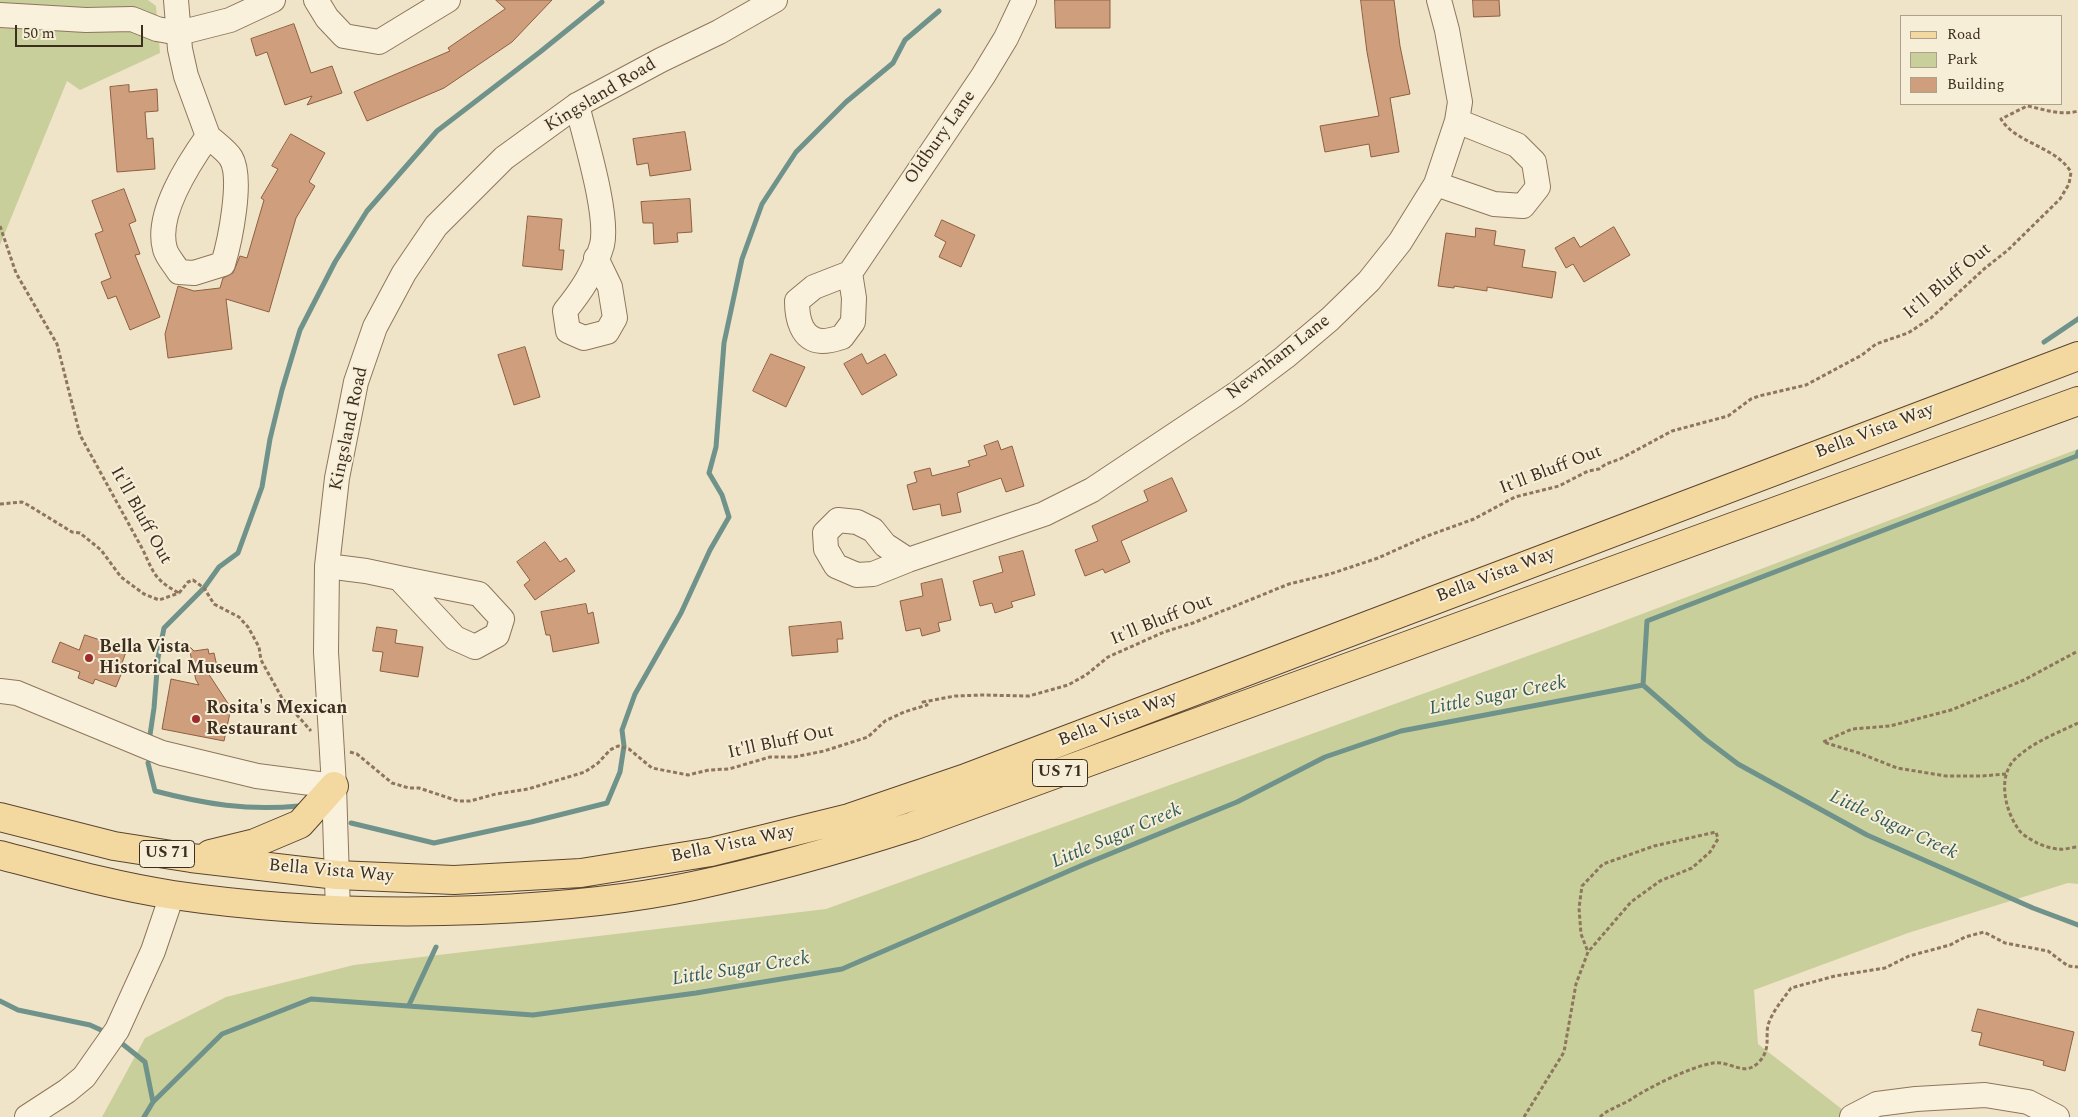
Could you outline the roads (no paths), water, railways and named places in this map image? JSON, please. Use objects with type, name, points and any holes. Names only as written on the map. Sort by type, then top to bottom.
[{"type":"main road","name":"Bella Vista Way","points":[[0,817],[114,846],[191,858],[337,875],[454,880],[581,873],[711,852],[849,818],[981,772],[2078,356]]},
{"type":"main road","name":"Bella Vista Way","points":[[0,855],[74,875],[172,895],[290,908],[338,911],[414,912],[540,907],[692,887],[820,856],[914,826],[2078,401]]},
{"type":"main road","points":[[191,858],[255,843],[300,824],[334,786]]},
{"type":"street","points":[[108,0],[132,19],[157,29],[179,33],[230,20],[273,0]]},
{"type":"street","points":[[176,0],[180,49],[186,76],[208,136],[230,157],[237,178],[230,243],[223,264],[194,273],[179,272],[165,250],[163,230],[182,174],[208,136]]},
{"type":"street","points":[[316,0],[326,18],[344,36],[379,42],[433,11],[448,0]]},
{"type":"street","name":"Kingsland Road","points":[[338,911],[334,786],[326,652],[327,566],[337,478],[356,382],[375,328],[404,273],[436,226],[504,158],[578,106],[661,60],[719,32],[775,0]]},
{"type":"street","name":"Oldbury Lane","points":[[850,273],[984,76],[1006,38],[1024,0]]},
{"type":"street","name":"Newnham Lane","points":[[908,560],[1036,517],[1076,498],[1139,460],[1236,394],[1285,357],[1330,319],[1369,281],[1400,242],[1436,184],[1457,122],[1460,102],[1447,30],[1439,0]]},
{"type":"street","points":[[0,15],[86,20],[132,19]]},
{"type":"street","points":[[578,106],[602,208],[602,243],[596,258]]},
{"type":"street","points":[[1436,184],[1494,204],[1524,206],[1538,187],[1534,162],[1516,145],[1457,122]]},
{"type":"street","points":[[327,566],[366,571],[398,578]]},
{"type":"street","points":[[0,691],[17,693],[162,754],[257,776],[334,786]]},
{"type":"street","points":[[27,1117],[67,1091],[84,1077],[117,1030],[154,951],[172,895]]},
{"type":"street","points":[[1852,1117],[1877,1104],[1916,1099],[1985,1095],[2028,1102],[2057,1117]]},
{"type":"waterway","points":[[150,735],[158,658],[164,628],[204,588],[219,567],[238,553],[262,487],[270,439],[300,330],[335,262],[367,211],[437,131],[602,2]]},
{"type":"waterway","points":[[351,823],[434,843],[607,803],[620,772],[624,746],[622,730],[635,694],[681,613],[710,550],[729,517],[722,495],[709,473],[716,447],[724,343],[742,259],[762,204],[796,152],[846,102],[893,63],[905,40],[939,11]]},
{"type":"waterway","points":[[2044,342],[2078,319]]},
{"type":"waterway","points":[[1643,685],[1647,621],[2077,456],[2078,452]]},
{"type":"waterway","name":"Little Sugar Creek","points":[[144,1117],[153,1102],[222,1034],[311,999],[533,1015],[696,993],[842,969],[1085,864],[1237,802],[1325,757],[1401,731],[1643,685],[1705,739],[1738,764],[1867,835],[2033,908],[2078,925]]},
{"type":"waterway","points":[[148,763],[155,791],[191,800],[244,807],[299,806]]},
{"type":"waterway","points":[[409,1005],[436,947]]},
{"type":"waterway","points":[[0,1001],[18,1010],[90,1025],[101,1030]]},
{"type":"waterway","points":[[120,1042],[145,1062],[153,1102]]},
{"type":"place","name":"Bella Vista Historical Museum","points":[[89,658]]},
{"type":"place","name":"Rosita's Mexican Restaurant","points":[[196,719]]}]
